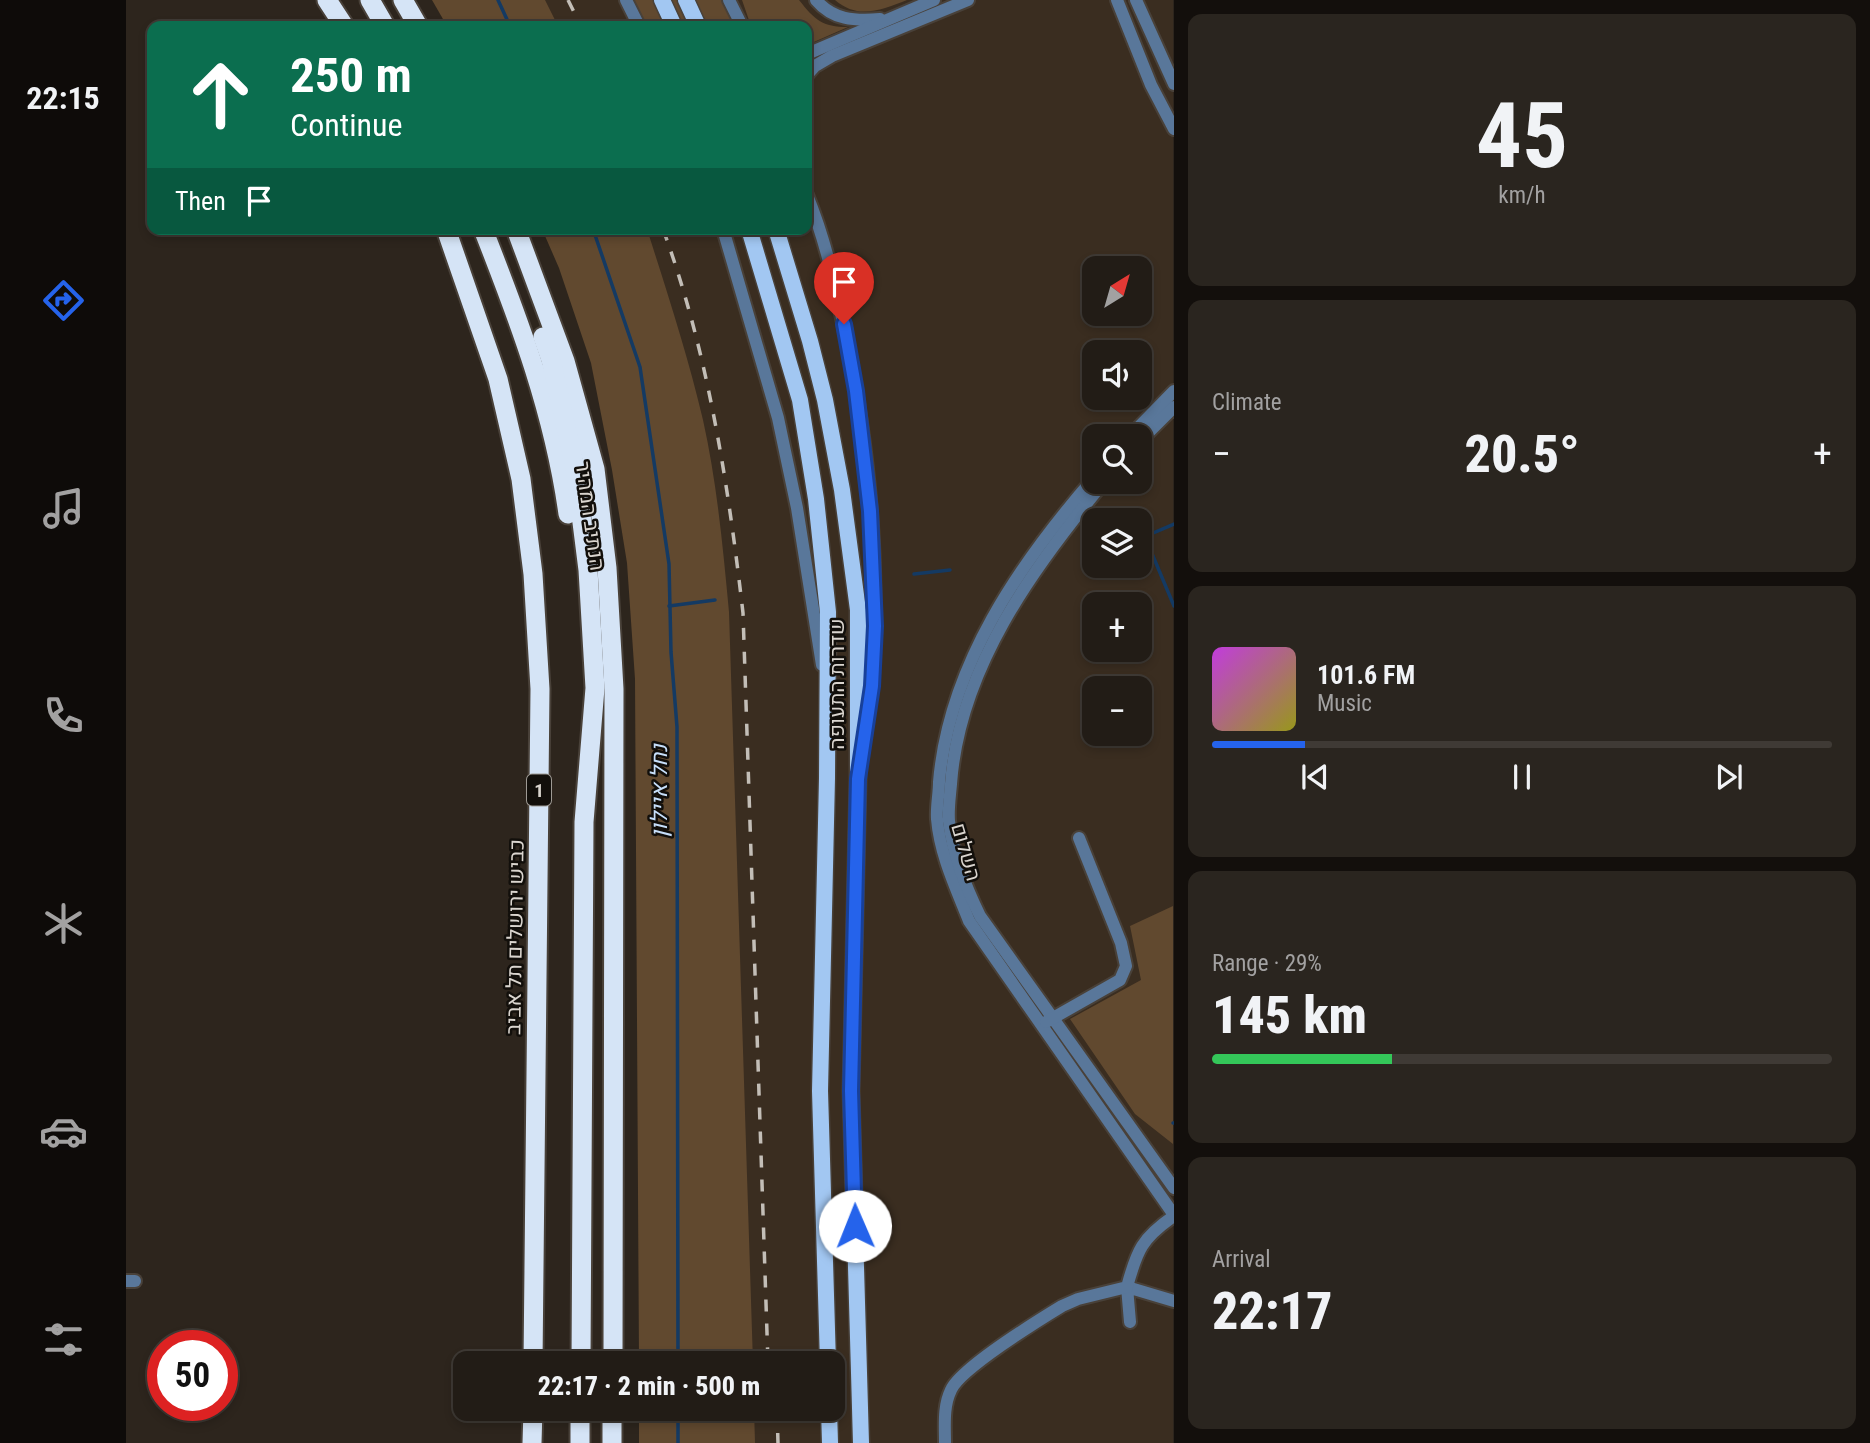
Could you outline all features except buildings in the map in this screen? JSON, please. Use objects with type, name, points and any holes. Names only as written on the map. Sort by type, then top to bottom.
[{"type":"highway","points":[[327,0],[341,21]]},
{"type":"highway","points":[[370,0],[382,21]]},
{"type":"highway","points":[[402,0],[415,21]]},
{"type":"highway","name":"כביש ירושלים תל אביב","points":[[448,235],[498,379],[521,479],[533,573],[540,689],[533,1351]]},
{"type":"highway","name":"הנתיב המהיר","points":[[486,235],[535,367],[561,462],[575,564],[582,689],[584,822]]},
{"type":"highway","points":[[509,235],[551,360],[575,467],[588,570],[595,688],[584,822],[581,1351]]},
{"type":"highway","points":[[518,235],[565,361],[595,469],[607,568],[614,690],[613,1351]]},
{"type":"highway","points":[[532,1443],[533,1421]]},
{"type":"highway","points":[[580,1421],[580,1443]]},
{"type":"highway","points":[[612,1421],[612,1443]]},
{"type":"main road","points":[[662,0],[672,21]]},
{"type":"main road","points":[[686,0],[696,21]]},
{"type":"main road","name":"שדרות התעופה","points":[[751,235],[800,400],[817,499],[828,612],[820,1091],[828,1351]]},
{"type":"main road","name":"שדרות התעופה","points":[[778,235],[825,400],[842,490],[858,610],[858,779],[851,1091],[861,1443]]},
{"type":"main road","points":[[829,1421],[830,1443]]},
{"type":"street","points":[[626,0],[636,21]]},
{"type":"street","points":[[729,0],[740,21]]},
{"type":"street","points":[[816,0],[833,15],[858,21],[887,19]]},
{"type":"street","points":[[812,52],[934,0]]},
{"type":"street","points":[[812,69],[832,56],[968,0]]},
{"type":"street","points":[[1117,0],[1151,85],[1174,129]]},
{"type":"street","points":[[1136,0],[1174,84]]},
{"type":"street","points":[[812,207],[818,221],[848,344],[870,511],[875,626],[872,686],[858,779]]},
{"type":"street","points":[[725,235],[778,418],[797,508],[828,699]]},
{"type":"street","points":[[1142,424],[1174,391]]},
{"type":"street","points":[[1152,429],[1174,407]]},
{"type":"street","name":"השלום","points":[[1082,492],[1057,520],[1010,589],[965,671],[942,749],[937,818],[949,871],[970,921],[1046,1022],[1174,1216]]},
{"type":"street","points":[[1094,494],[1066,528],[1019,595],[979,671],[953,753],[949,819],[959,872],[980,916],[1046,1022],[1174,1188]]},
{"type":"street","points":[[1046,1022],[1120,980],[1126,966],[1121,943],[1079,838]]},
{"type":"street","points":[[1130,1322],[1127,1287],[1135,1259],[1145,1238],[1174,1216]]},
{"type":"street","points":[[945,1443],[946,1409],[950,1392],[962,1375],[1062,1306],[1078,1298],[1127,1287],[1174,1301]]},
{"type":"shaded area","points":[[432,0],[545,0],[556,21],[444,21]]},
{"type":"shaded area","points":[[516,0],[1173,0],[1173,1443],[704,1443],[703,1421],[845,1421],[845,1351],[701,1351],[620,235],[812,235],[812,21],[526,21]]},
{"type":"shaded area","points":[[631,0],[725,0],[735,21],[640,21]]},
{"type":"shaded area","points":[[742,0],[799,0],[825,24],[848,27],[812,43],[812,21],[749,21]]},
{"type":"shaded area","points":[[835,0],[907,0],[879,10],[861,11],[852,10]]},
{"type":"shaded area","points":[[545,235],[649,235],[684,348],[708,444],[729,612],[753,1351],[639,1351],[635,679],[627,563],[591,363],[559,268]]},
{"type":"shaded area","points":[[1173,906],[1173,1144],[1135,1114],[1070,1019],[1141,980],[1130,926]]},
{"type":"shaded area","points":[[639,1421],[754,1421],[755,1443],[639,1443]]},
{"type":"waterway","name":"נחל איילון","points":[[498,0],[508,21]]},
{"type":"waterway","name":"נחל איילון","points":[[595,235],[640,367],[669,564],[671,652],[677,727],[678,1351]]},
{"type":"waterway","points":[[1152,533],[1174,524]]},
{"type":"waterway","points":[[1152,554],[1174,606]]},
{"type":"waterway","points":[[914,574],[950,570]]},
{"type":"waterway","points":[[669,606],[715,600]]},
{"type":"waterway","name":"נחל איילון","points":[[678,1421],[678,1443]]},
{"type":"railway","points":[[568,0],[578,21]]},
{"type":"railway","points":[[665,235],[692,323],[714,418],[743,613],[768,1351]]},
{"type":"railway","points":[[777,1421],[778,1443]]},
{"type":"route","points":[[844,324],[856,391],[870,511],[875,626],[872,686],[858,779],[851,1091],[855,1226]]}]
